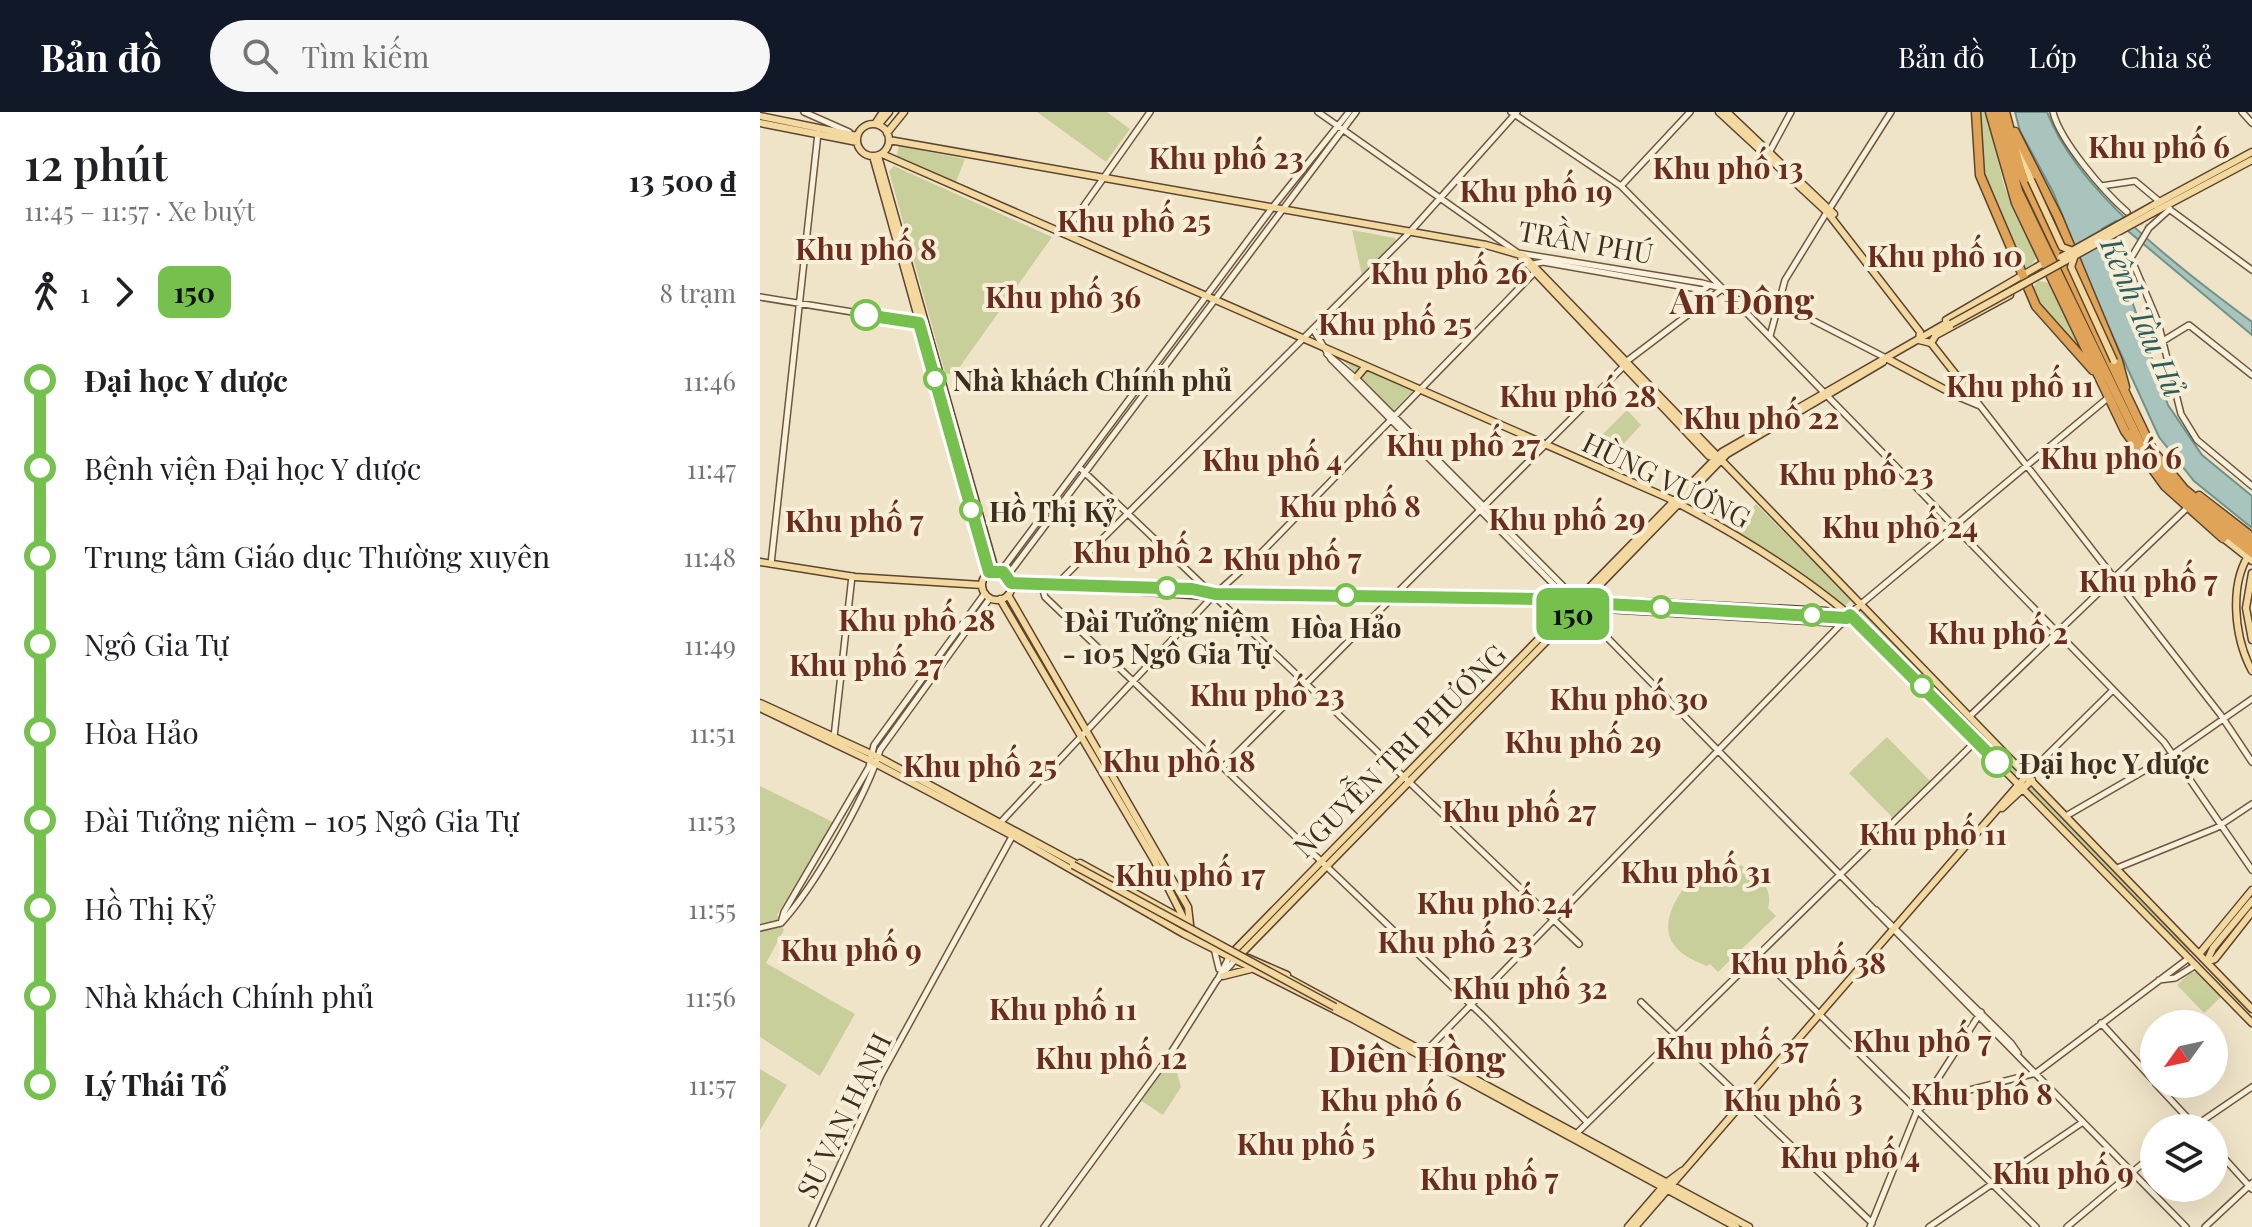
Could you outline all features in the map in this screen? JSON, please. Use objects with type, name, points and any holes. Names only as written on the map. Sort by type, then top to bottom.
[{"type":"highway","points":[[1976,112],[1980,175],[2022,275],[2023,288],[2099,376]]},
{"type":"highway","points":[[1990,112],[2009,187],[2143,449],[2187,501],[2251,553]]},
{"type":"highway","points":[[1997,112],[2018,191],[2047,261],[2140,457],[2187,508],[2223,538]]},
{"type":"highway","points":[[2008,113],[2022,176],[2137,423],[2172,477],[2251,553]]},
{"type":"highway","points":[[2008,113],[2080,270],[2118,361],[2132,404],[2156,449],[2183,482],[2252,537]]},
{"type":"highway","points":[[2132,404],[2137,423]]},
{"type":"main road","points":[[877,125],[883,112]]},
{"type":"main road","points":[[877,155],[861,151],[857,139],[863,127],[877,125],[889,112]]},
{"type":"main road","points":[[901,112],[877,155],[921,320],[995,571]]},
{"type":"main road","points":[[1719,112],[1768,153]]},
{"type":"main road","points":[[1727,112],[1829,210],[1924,330],[1930,332]]},
{"type":"main road","points":[[760,116],[857,139]]},
{"type":"main road","points":[[760,123],[818,130]]},
{"type":"main road","points":[[877,125],[887,134]]},
{"type":"main road","name":"TRẦN PHÚ","points":[[887,134],[1102,180],[1518,253]]},
{"type":"main road","points":[[2017,138],[2031,180],[2060,242],[2064,249],[2074,253]]},
{"type":"main road","points":[[2161,207],[2252,152]]},
{"type":"main road","name":"HÙNG VƯƠNG","points":[[877,155],[1321,345],[1676,502],[1744,541],[1830,600],[1844,618]]},
{"type":"main road","points":[[1948,324],[2074,253],[2252,160]]},
{"type":"main road","points":[[1518,253],[1639,378],[1709,456],[1718,460],[1861,604],[2250,1003],[2238,1009]]},
{"type":"main road","points":[[2074,253],[2071,267],[2123,383]]},
{"type":"main road","points":[[1866,258],[1920,332],[1919,340]]},
{"type":"main road","points":[[1931,343],[1932,338],[1948,324],[2047,261],[2061,259],[2080,270]]},
{"type":"main road","points":[[1588,602],[1652,528],[1718,460],[1771,425],[1930,332],[2023,288],[2013,280]]},
{"type":"main road","points":[[1886,358],[1955,395],[1961,393],[1964,385],[1931,343],[1919,340]]},
{"type":"main road","points":[[1356,378],[1367,366]]},
{"type":"main road","points":[[2223,538],[2251,553],[2242,569],[2237,601],[2241,639],[2252,671]]},
{"type":"main road","points":[[2235,547],[2242,569]]},
{"type":"main road","points":[[760,562],[852,576],[982,585]]},
{"type":"main road","points":[[995,571],[1008,575],[1014,584]]},
{"type":"main road","points":[[982,585],[995,571]]},
{"type":"main road","points":[[2241,639],[2252,638],[2246,608],[2252,575]]},
{"type":"main road","points":[[1014,584],[1190,589],[1212,594]]},
{"type":"main road","points":[[982,585],[987,596],[1000,599],[1008,595],[1014,584]]},
{"type":"main road","points":[[1014,584],[1212,594],[1550,600],[1765,615],[1825,614],[1844,618],[1976,741],[2252,1023]]},
{"type":"main road","points":[[1008,595],[1083,733]]},
{"type":"main road","points":[[1000,599],[1188,907],[1187,927]]},
{"type":"main road","points":[[1550,600],[1562,616]]},
{"type":"main road","points":[[1825,614],[1830,600]]},
{"type":"main road","points":[[1569,603],[1742,609],[1844,618]]},
{"type":"main road","name":"NGUYỄN TRI PHƯƠNG","points":[[1237,956],[1562,616],[1569,603]]},
{"type":"main road","name":"NGUYỄN TRI PHƯƠNG","points":[[1438,746],[1569,603]]},
{"type":"main road","points":[[1844,618],[1851,608],[1861,604]]},
{"type":"main road","points":[[1726,613],[1742,609],[1765,615]]},
{"type":"main road","points":[[760,706],[834,737],[1036,842],[1070,864],[1354,1017]]},
{"type":"main road","points":[[760,706],[875,759]]},
{"type":"main road","points":[[1976,741],[1986,732]]},
{"type":"main road","points":[[1635,1227],[2030,778]]},
{"type":"main road","points":[[2002,808],[2021,787]]},
{"type":"main road","points":[[2016,796],[2030,795]]},
{"type":"main road","points":[[2058,824],[2066,816]]},
{"type":"main road","points":[[1015,832],[1187,927],[1237,956],[1252,969],[1342,1018]]},
{"type":"main road","points":[[1146,840],[1182,910],[1187,927]]},
{"type":"main road","points":[[1053,853],[1171,914],[1213,948],[1268,966],[1300,983],[1354,1017],[1576,1137],[1667,1191]]},
{"type":"main road","points":[[2107,874],[2117,868]]},
{"type":"main road","points":[[2196,965],[2215,959],[2252,890]]},
{"type":"main road","points":[[2207,961],[2213,948],[2252,901]]},
{"type":"main road","points":[[1171,914],[1182,910]]},
{"type":"main road","points":[[2200,953],[2252,912]]},
{"type":"main road","points":[[2189,958],[2213,948]]},
{"type":"main road","points":[[1220,976],[1252,969]]},
{"type":"main road","points":[[1321,1006],[1354,1017]]},
{"type":"main road","points":[[1576,1137],[1667,1191],[1736,1227]]},
{"type":"main road","points":[[1628,1227],[1667,1191],[1680,1174]]},
{"type":"main road","points":[[1648,1180],[1749,1227]]},
{"type":"street","points":[[804,112],[857,139]]},
{"type":"street","points":[[1063,234],[1150,112]]},
{"type":"street","points":[[1318,112],[1518,253]]},
{"type":"street","points":[[1008,575],[1082,469],[1209,299],[1230,277],[1281,209],[1341,128],[1349,112]]},
{"type":"street","points":[[1209,299],[1223,273],[1272,208],[1356,112]]},
{"type":"street","points":[[1621,186],[1690,112]]},
{"type":"street","points":[[1768,153],[1791,112]]},
{"type":"street","points":[[1770,337],[1785,280],[1891,112]]},
{"type":"street","points":[[2053,112],[2062,132],[2101,186],[2127,212]]},
{"type":"street","points":[[2242,112],[2252,123]]},
{"type":"street","points":[[1057,584],[1409,233],[1514,113],[1621,186],[1825,393],[2173,754],[2252,870]]},
{"type":"street","points":[[771,564],[818,130],[824,124],[821,120]]},
{"type":"street","points":[[2101,186],[2130,179],[2140,183],[2161,207],[2189,223],[2252,270]]},
{"type":"street","points":[[2161,207],[2147,236],[2131,258],[2154,310],[2175,398],[2189,428],[2209,452],[2252,486]]},
{"type":"street","points":[[1490,246],[1495,235]]},
{"type":"street","name":"TRẦN PHÚ","points":[[1518,253],[1723,289],[1778,303],[1816,319],[1886,358]]},
{"type":"street","name":"TRẦN PHÚ","points":[[1533,269],[1543,262],[1611,271]]},
{"type":"street","points":[[1001,826],[1212,594],[1255,559],[1533,269]]},
{"type":"street","points":[[1223,273],[1230,277]]},
{"type":"street","points":[[1223,767],[1625,364],[1723,289]]},
{"type":"street","points":[[760,297],[908,322],[921,320]]},
{"type":"street","points":[[2163,341],[2189,325],[2252,375]]},
{"type":"street","points":[[1313,329],[1327,354],[1482,508],[1569,603]]},
{"type":"street","points":[[1345,371],[1356,378],[1392,418]]},
{"type":"street","points":[[1964,385],[2224,719],[2252,762]]},
{"type":"street","points":[[1955,395],[1981,407]]},
{"type":"street","points":[[1861,604],[2109,397]]},
{"type":"street","points":[[1082,469],[1579,944]]},
{"type":"street","points":[[995,571],[1082,469]]},
{"type":"street","points":[[1970,716],[2187,508]]},
{"type":"street","points":[[834,737],[852,576]]},
{"type":"street","points":[[1190,589],[1195,576]]},
{"type":"street","points":[[1042,587],[1045,597],[1471,1004],[1587,1122]]},
{"type":"street","points":[[760,928],[781,923],[824,859],[875,759],[987,596]]},
{"type":"street","points":[[1588,602],[1719,750],[2018,1054]]},
{"type":"street","points":[[1424,1054],[1844,618]]},
{"type":"street","points":[[2030,778],[2113,690]]},
{"type":"street","points":[[2066,816],[2173,754],[2252,699]]},
{"type":"street","points":[[1576,1137],[1587,1122],[1976,741]]},
{"type":"street","points":[[2117,868],[2221,825],[2252,804]]},
{"type":"street","name":"SƯ VẠN HẠNH","points":[[812,1227],[876,1084],[1015,832]]},
{"type":"street","points":[[1213,948],[1220,976]]},
{"type":"street","points":[[1758,954],[1819,1018],[2036,1227]]},
{"type":"street","points":[[1044,1227],[1167,1059],[1220,976],[1237,956]]},
{"type":"street","points":[[1917,1111],[1930,1100],[2036,1073],[2189,958]]},
{"type":"street","points":[[2158,980],[2175,978],[2196,965]]},
{"type":"street","points":[[1641,1002],[1871,1225],[1917,1111],[1979,1014]]},
{"type":"street","points":[[1985,1021],[2186,1227]]},
{"type":"street","points":[[2101,1023],[2140,1066]]},
{"type":"street","points":[[2214,1114],[2252,1087]]},
{"type":"street","points":[[2169,1098],[2183,1114]]},
{"type":"street","points":[[1929,1227],[2083,1122]]},
{"type":"street","points":[[2205,1227],[2251,1186],[2228,1162]]},
{"type":"street","points":[[2067,1227],[2140,1164]]},
{"type":"green space","points":[[1037,112],[1107,112],[1130,129],[1106,162]]},
{"type":"green space","points":[[1979,112],[1987,112],[2004,186],[2037,257],[2029,268],[2022,266],[1983,175]]},
{"type":"green space","points":[[899,146],[965,159],[955,184],[896,158]]},
{"type":"green space","points":[[894,166],[1052,237],[954,375],[945,373],[889,171]]},
{"type":"green space","points":[[1352,230],[1395,238],[1396,241],[1362,275]]},
{"type":"green space","points":[[2038,281],[2050,283],[2087,359],[2038,302],[2032,289]]},
{"type":"green space","points":[[1343,360],[1414,390],[1393,411]]},
{"type":"green space","points":[[1627,410],[1641,425],[1618,450],[1614,446],[1610,449],[1597,440]]},
{"type":"green space","points":[[1756,504],[1851,600],[1844,607],[1792,567],[1732,530]]},
{"type":"green space","points":[[1862,610],[2025,775],[2019,781],[1857,616]]},
{"type":"green space","points":[[1887,737],[1930,781],[1893,818],[1849,773]]},
{"type":"green space","points":[[2032,784],[2193,949],[2188,954],[2027,788]]},
{"type":"green space","points":[[760,786],[833,822],[777,915],[784,930],[766,963],[855,1014],[820,1076],[760,1037]]},
{"type":"green space","points":[[1729,862],[1753,872],[1765,884],[1768,908],[1776,916],[1718,972],[1710,964],[1702,964],[1679,950],[1672,942],[1668,923],[1675,903],[1687,884],[1706,869]]},
{"type":"green space","points":[[2199,972],[2221,997],[2207,1010],[2201,1010],[2177,985],[2190,973]]},
{"type":"green space","points":[[1173,1058],[1181,1087],[1163,1115],[1140,1100]]},
{"type":"green space","points":[[760,1069],[787,1085],[760,1130]]},
{"type":"water","name":"Kênh Tàu Hủ","points":[[2015,112],[2047,112],[2062,142],[2107,200],[2165,254],[2252,322],[2252,335],[2116,221],[2102,229],[2125,281],[2168,405],[2202,455],[2252,496],[2252,528],[2194,481],[2159,437],[2098,304],[2053,192],[2020,131]]},
{"type":"tunnel","points":[[2127,212],[2149,228]]},
{"type":"bus line","name":"150","points":[[866,315],[919,323],[989,572],[1006,573],[1011,583],[1192,589],[1210,594],[1238,592],[1543,599],[1567,602],[1568,609],[1579,615],[1587,611],[1590,603],[1847,618],[1850,615],[1997,762]]},
{"type":"place","name":"Nhà khách Chính phủ","points":[[935,379]]},
{"type":"place","name":"Hồ Thị Kỷ","points":[[971,510]]},
{"type":"place","name":"Đài Tưởng niệm - 105 Ngô Gia Tự","points":[[1167,588]]},
{"type":"place","name":"Hòa Hảo","points":[[1346,595]]},
{"type":"place","name":"Đại học Y dược","points":[[1997,762]]},
{"type":"district","name":"Khu phố 6","points":[[2159,146]]},
{"type":"district","name":"Khu phố 23","points":[[1226,157]]},
{"type":"district","name":"Khu phố 13","points":[[1728,167]]},
{"type":"district","name":"Khu phố 19","points":[[1536,190]]},
{"type":"district","name":"Khu phố 25","points":[[1134,220]]},
{"type":"district","name":"Khu phố 8","points":[[866,248]]},
{"type":"district","name":"Khu phố 10","points":[[1945,255]]},
{"type":"district","name":"Khu phố 26","points":[[1449,272]]},
{"type":"district","name":"Khu phố 36","points":[[1063,296]]},
{"type":"district","name":"An Đông","points":[[1742,299]]},
{"type":"district","name":"Khu phố 25","points":[[1395,323]]},
{"type":"district","name":"Khu phố 11","points":[[2020,385]]},
{"type":"district","name":"Khu phố 28","points":[[1578,395]]},
{"type":"district","name":"Khu phố 22","points":[[1761,417]]},
{"type":"district","name":"Khu phố 27","points":[[1463,444]]},
{"type":"district","name":"Khu phố 6","points":[[2111,457]]},
{"type":"district","name":"Khu phố 4","points":[[1272,459]]},
{"type":"district","name":"Khu phố 23","points":[[1856,473]]},
{"type":"district","name":"Khu phố 8","points":[[1350,505]]},
{"type":"district","name":"Khu phố 29","points":[[1567,518]]},
{"type":"district","name":"Khu phố 7","points":[[854,520]]},
{"type":"district","name":"Khu phố 24","points":[[1900,526]]},
{"type":"district","name":"Khu phố 2","points":[[1143,551]]},
{"type":"district","name":"Khu phố 7","points":[[1292,558]]},
{"type":"district","name":"Khu phố 7","points":[[2148,580]]},
{"type":"district","name":"Khu phố 28","points":[[917,619]]},
{"type":"district","name":"Khu phố 2","points":[[1998,632]]},
{"type":"district","name":"Khu phố 27","points":[[866,664]]},
{"type":"district","name":"Khu phố 23","points":[[1267,694]]},
{"type":"district","name":"Khu phố 30","points":[[1629,698]]},
{"type":"district","name":"Khu phố 29","points":[[1583,741]]},
{"type":"district","name":"Khu phố 18","points":[[1179,760]]},
{"type":"district","name":"Khu phố 25","points":[[980,765]]},
{"type":"district","name":"Khu phố 27","points":[[1519,810]]},
{"type":"district","name":"Khu phố 11","points":[[1933,833]]},
{"type":"district","name":"Khu phố 31","points":[[1696,871]]},
{"type":"district","name":"Khu phố 17","points":[[1190,874]]},
{"type":"district","name":"Khu phố 24","points":[[1495,902]]},
{"type":"district","name":"Khu phố 23","points":[[1455,941]]},
{"type":"district","name":"Khu phố 9","points":[[851,949]]},
{"type":"district","name":"Khu phố 38","points":[[1808,962]]},
{"type":"district","name":"Khu phố 32","points":[[1530,987]]},
{"type":"district","name":"Khu phố 11","points":[[1063,1008]]},
{"type":"district","name":"Khu phố 7","points":[[1922,1040]]},
{"type":"district","name":"Khu phố 37","points":[[1732,1047]]},
{"type":"district","name":"Khu phố 12","points":[[1111,1057]]},
{"type":"district","name":"Diên Hồng","points":[[1417,1057]]},
{"type":"district","name":"Khu phố 8","points":[[1982,1093]]},
{"type":"district","name":"Khu phố 6","points":[[1391,1099]]},
{"type":"district","name":"Khu phố 3","points":[[1793,1099]]},
{"type":"district","name":"Khu phố 5","points":[[1306,1143]]},
{"type":"district","name":"Khu phố 4","points":[[1850,1156]]},
{"type":"district","name":"Khu phố 9","points":[[2063,1172]]},
{"type":"district","name":"Khu phố 7","points":[[1489,1178]]}]
